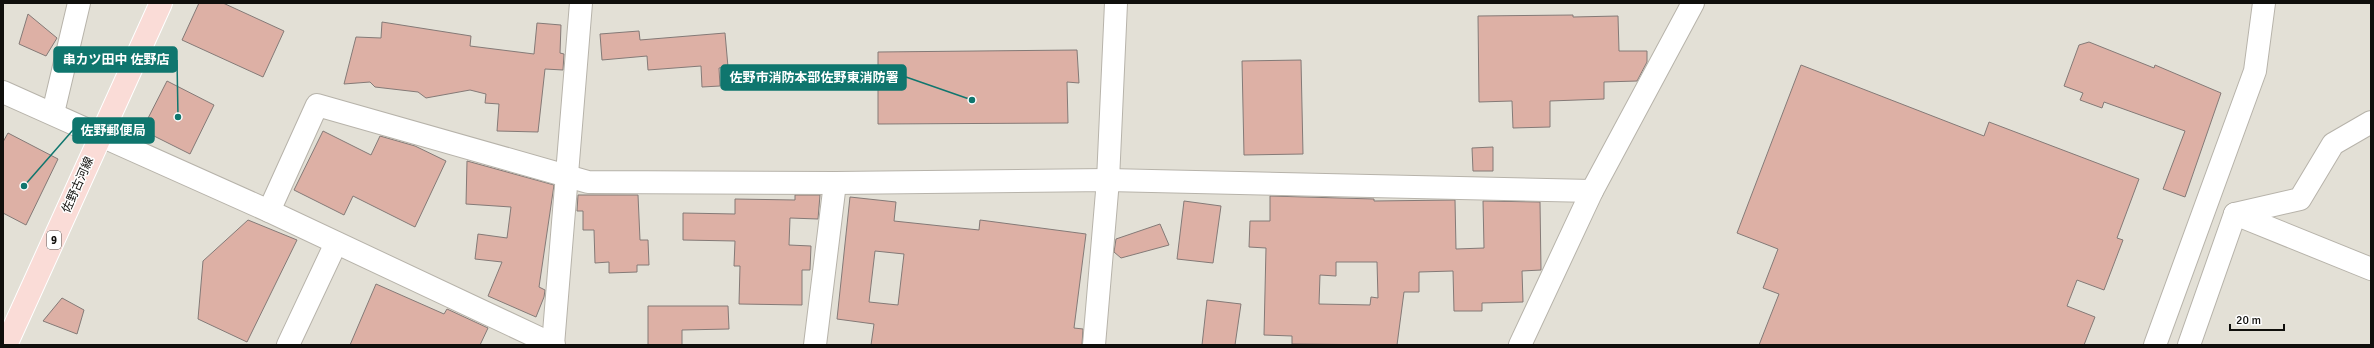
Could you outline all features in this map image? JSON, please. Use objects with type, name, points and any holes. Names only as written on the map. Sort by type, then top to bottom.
[{"type":"main road","name":"佐野古河線","points":[[6,345],[161,3]]},
{"type":"street","points":[[53,113],[79,3]]},
{"type":"street","points":[[3,92],[101,134],[269,211],[553,345],[581,3]]},
{"type":"street","points":[[1094,345],[1108,180],[1116,3]]},
{"type":"street","points":[[1520,345],[1592,191],[1693,3]]},
{"type":"street","points":[[2155,345],[2255,71],[2264,3]]},
{"type":"street","points":[[269,211],[317,105],[588,182],[835,183],[1108,180],[1592,191]]},
{"type":"street","points":[[2235,214],[2300,199],[2332,144],[2371,122]]},
{"type":"street","points":[[816,345],[835,183]]},
{"type":"street","points":[[2235,214],[2371,269]]},
{"type":"street","points":[[2189,345],[2235,214]]},
{"type":"street","points":[[288,345],[336,243]]},
{"type":"building","points":[[199,3],[223,3],[284,31],[263,77],[182,40]]},
{"type":"building","points":[[28,14],[57,38],[46,56],[19,44]]},
{"type":"building","points":[[1573,15],[1573,17],[1618,16],[1619,51],[1647,51],[1647,62],[1637,81],[1604,82],[1604,99],[1550,101],[1550,127],[1513,128],[1512,101],[1479,102],[1478,16]]},
{"type":"building","points":[[382,22],[471,36],[470,46],[534,54],[537,23],[561,25],[560,53],[564,54],[563,70],[545,69],[538,132],[497,131],[499,104],[485,103],[486,94],[470,90],[426,98],[418,92],[375,87],[370,82],[344,84],[356,37],[381,38]]},
{"type":"building","points":[[639,31],[640,40],[725,33],[728,67],[719,68],[720,86],[702,87],[701,66],[648,70],[647,56],[602,60],[600,34]]},
{"type":"building","points":[[2089,42],[2154,68],[2155,65],[2221,93],[2185,197],[2163,189],[2185,131],[2104,102],[2102,108],[2080,100],[2083,93],[2064,86],[2079,45]]},
{"type":"building","points":[[1077,50],[1079,83],[1067,82],[1068,123],[878,124],[878,52]]},
{"type":"building","points":[[1301,60],[1303,154],[1244,155],[1242,61]]},
{"type":"building","points":[[1801,65],[1984,136],[1989,122],[2139,179],[2117,238],[2123,240],[2104,290],[2077,280],[2067,306],[2095,317],[2084,345],[1759,345],[1779,294],[1763,288],[1778,249],[1737,233]]},
{"type":"building","points":[[167,81],[214,105],[190,154],[142,130]]},
{"type":"building","points":[[323,131],[371,155],[380,136],[415,146],[446,161],[415,227],[353,196],[344,215],[294,190]]},
{"type":"building","points":[[8,133],[58,159],[26,225],[3,213],[3,142]]},
{"type":"building","points":[[1493,147],[1493,171],[1473,171],[1472,148]]},
{"type":"building","points":[[467,161],[554,185],[539,287],[545,290],[544,297],[536,317],[488,296],[502,262],[475,259],[478,234],[507,238],[511,207],[466,204]]},
{"type":"building","points":[[578,195],[638,195],[640,240],[648,240],[649,265],[637,265],[637,272],[609,273],[609,262],[595,263],[594,230],[583,230],[583,211],[577,211]]},
{"type":"building","points":[[795,195],[820,195],[818,219],[790,218],[789,245],[811,246],[810,270],[802,270],[802,305],[739,304],[740,266],[734,266],[735,241],[683,240],[683,213],[735,214],[735,199],[795,200]]},
{"type":"building","points":[[1270,196],[1374,199],[1374,201],[1455,200],[1456,249],[1484,248],[1483,201],[1540,202],[1541,270],[1522,271],[1523,302],[1482,303],[1482,311],[1454,311],[1453,271],[1419,272],[1419,292],[1404,292],[1397,345],[1292,344],[1292,336],[1264,335],[1266,248],[1249,247],[1250,221],[1270,221]],"holes":[[[1336,262],[1377,262],[1378,298],[1371,297],[1370,305],[1319,304],[1320,275],[1336,276]]]},
{"type":"building","points":[[850,197],[896,202],[894,221],[979,230],[980,220],[1086,234],[1074,328],[1083,329],[1082,345],[871,345],[874,324],[837,319]],"holes":[[[875,251],[904,254],[898,305],[869,302]]]},
{"type":"building","points":[[1184,201],[1221,206],[1213,263],[1177,259]]},
{"type":"building","points":[[248,220],[297,240],[247,342],[198,319],[203,261]]},
{"type":"building","points":[[1160,224],[1169,245],[1121,258],[1114,252],[1116,239]]},
{"type":"building","points":[[376,284],[444,314],[447,309],[488,328],[480,345],[350,345]]},
{"type":"building","points":[[62,298],[84,310],[77,334],[43,321]]},
{"type":"building","points":[[1207,300],[1241,304],[1235,345],[1202,345]]},
{"type":"building","points":[[648,306],[728,306],[729,329],[682,330],[682,345],[648,345]]},
{"type":"place","name":"佐野市消防本部佐野東消防署","points":[[972,100]]},
{"type":"place","name":"串カツ田中 佐野店","points":[[178,117]]},
{"type":"place","name":"佐野郵便局","points":[[24,186]]}]
